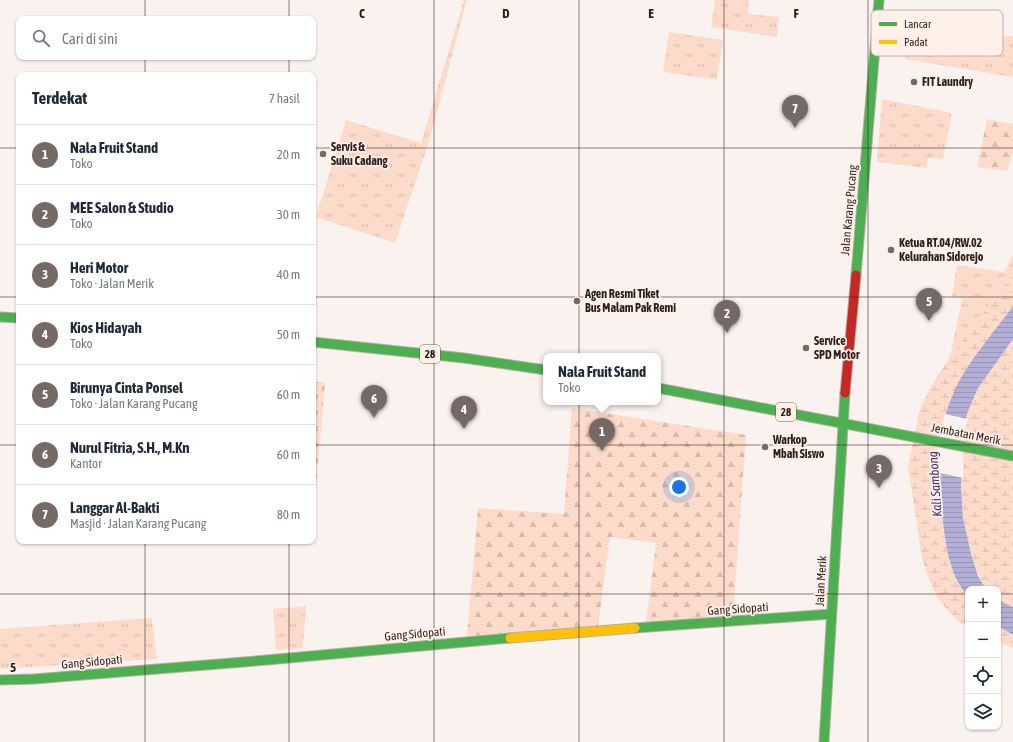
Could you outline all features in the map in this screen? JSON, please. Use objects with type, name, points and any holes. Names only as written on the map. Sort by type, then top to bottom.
[{"type":"main road","name":"Jalan Karang Pucang","points":[[878,10],[879,0]]},
{"type":"main road","name":"Jalan Karang Pucang","points":[[843,422],[874,56]]},
{"type":"main road","points":[[0,317],[16,318]]},
{"type":"main road","name":"28","points":[[316,342],[464,358],[543,370]]},
{"type":"main road","name":"28","points":[[661,389],[843,422]]},
{"type":"main road","name":"Jembatan Merik","points":[[843,422],[1013,456]]},
{"type":"main road","name":"Jalan Merik","points":[[824,742],[843,422]]},
{"type":"main road","name":"Gang Sidopati","points":[[0,680],[65,677],[550,635],[832,614]]},
{"type":"green space","points":[[464,0],[467,0],[428,145],[395,243],[316,217],[346,120],[421,143]]},
{"type":"green space","points":[[715,0],[749,0],[748,14],[779,17],[777,37],[711,27]]},
{"type":"green space","points":[[669,32],[723,40],[717,80],[663,72]]},
{"type":"green space","points":[[1003,36],[1013,36],[1013,77],[905,59],[905,56],[1003,56]]},
{"type":"green space","points":[[882,99],[952,113],[943,159],[928,158],[927,168],[877,162]]},
{"type":"green space","points":[[987,119],[1013,124],[1013,153],[1007,171],[977,167]]},
{"type":"green space","points":[[1013,255],[1013,274],[950,357],[962,298],[952,296],[957,265],[1004,272]]},
{"type":"green space","points":[[1013,274],[1013,306],[962,378],[953,394],[942,432],[938,456],[938,480],[944,535],[950,564],[955,576],[965,591],[965,626],[960,623],[946,609],[936,595],[928,577],[922,558],[908,466],[920,409],[930,388],[950,357]]},
{"type":"green space","points":[[1013,339],[1013,607],[1001,601],[1001,586],[985,586],[979,574],[968,543],[961,495],[963,436],[968,411],[977,391],[994,364]]},
{"type":"green space","points":[[316,382],[325,382],[316,486]]},
{"type":"green space","points":[[572,408],[746,435],[733,616],[646,622],[656,543],[610,537],[598,626],[467,636],[478,508],[564,514]]},
{"type":"green space","points":[[306,606],[303,648],[276,650],[273,609]]},
{"type":"green space","points":[[152,618],[157,659],[0,669],[0,629]]},
{"type":"green space","points":[[1001,628],[1013,635],[1013,648],[1001,643]]},
{"type":"shaded area","points":[[1013,306],[1013,339],[978,388],[968,411],[962,433],[961,488],[963,518],[971,554],[978,576],[984,586],[965,586],[965,592],[953,571],[946,542],[941,506],[939,457],[940,441],[947,410],[958,382],[972,360]]},
{"type":"shaded area","points":[[1001,601],[1013,607],[1013,635],[1001,628]]},
{"type":"pier","points":[[945,414],[968,419],[964,433],[963,478],[936,472],[936,456]]},
{"type":"traffic: fast","points":[[878,10],[879,0]]},
{"type":"traffic: fast","points":[[856,275],[874,56]]},
{"type":"traffic: fast","points":[[0,317],[16,318]]},
{"type":"traffic: fast","points":[[316,342],[464,358],[543,370]]},
{"type":"traffic: fast","points":[[661,389],[1013,456]]},
{"type":"traffic: fast","points":[[824,742],[845,393]]},
{"type":"traffic: fast","points":[[635,628],[831,614]]},
{"type":"traffic: fast","points":[[0,680],[34,679],[267,660],[510,638]]},
{"type":"traffic: slow","points":[[510,638],[635,628]]},
{"type":"traffic: jam","points":[[845,393],[856,275]]},
{"type":"place","name":"FIT Laundry","points":[[914,82]]},
{"type":"place","name":"Langgar Al-Bakti","points":[[795,128]]},
{"type":"place","name":"Servis & Suku Cadang","points":[[323,154]]},
{"type":"place","name":"Ketua RT.04/RW.02 Kelurahan Sidorejo","points":[[891,250]]},
{"type":"place","name":"Agen Resmi Tiket Bus Malam Pak Remi","points":[[577,301]]},
{"type":"place","name":"Birunya Cinta Ponsel","points":[[929,321]]},
{"type":"place","name":"MEE Salon & Studio","points":[[727,333]]},
{"type":"place","name":"Service SPD Motor","points":[[806,348]]},
{"type":"place","name":"Nurul Fitria, S.H., M.Kn","points":[[374,418]]},
{"type":"place","name":"Kios Hidayah","points":[[464,429]]},
{"type":"place","name":"Warkop Mbah Siswo","points":[[765,447]]},
{"type":"place","name":"Nala Fruit Stand","points":[[602,451]]},
{"type":"place","name":"Heri Motor","points":[[879,488]]},
{"type":"water label","name":"Kali Sambong","points":[[935,484]]}]
